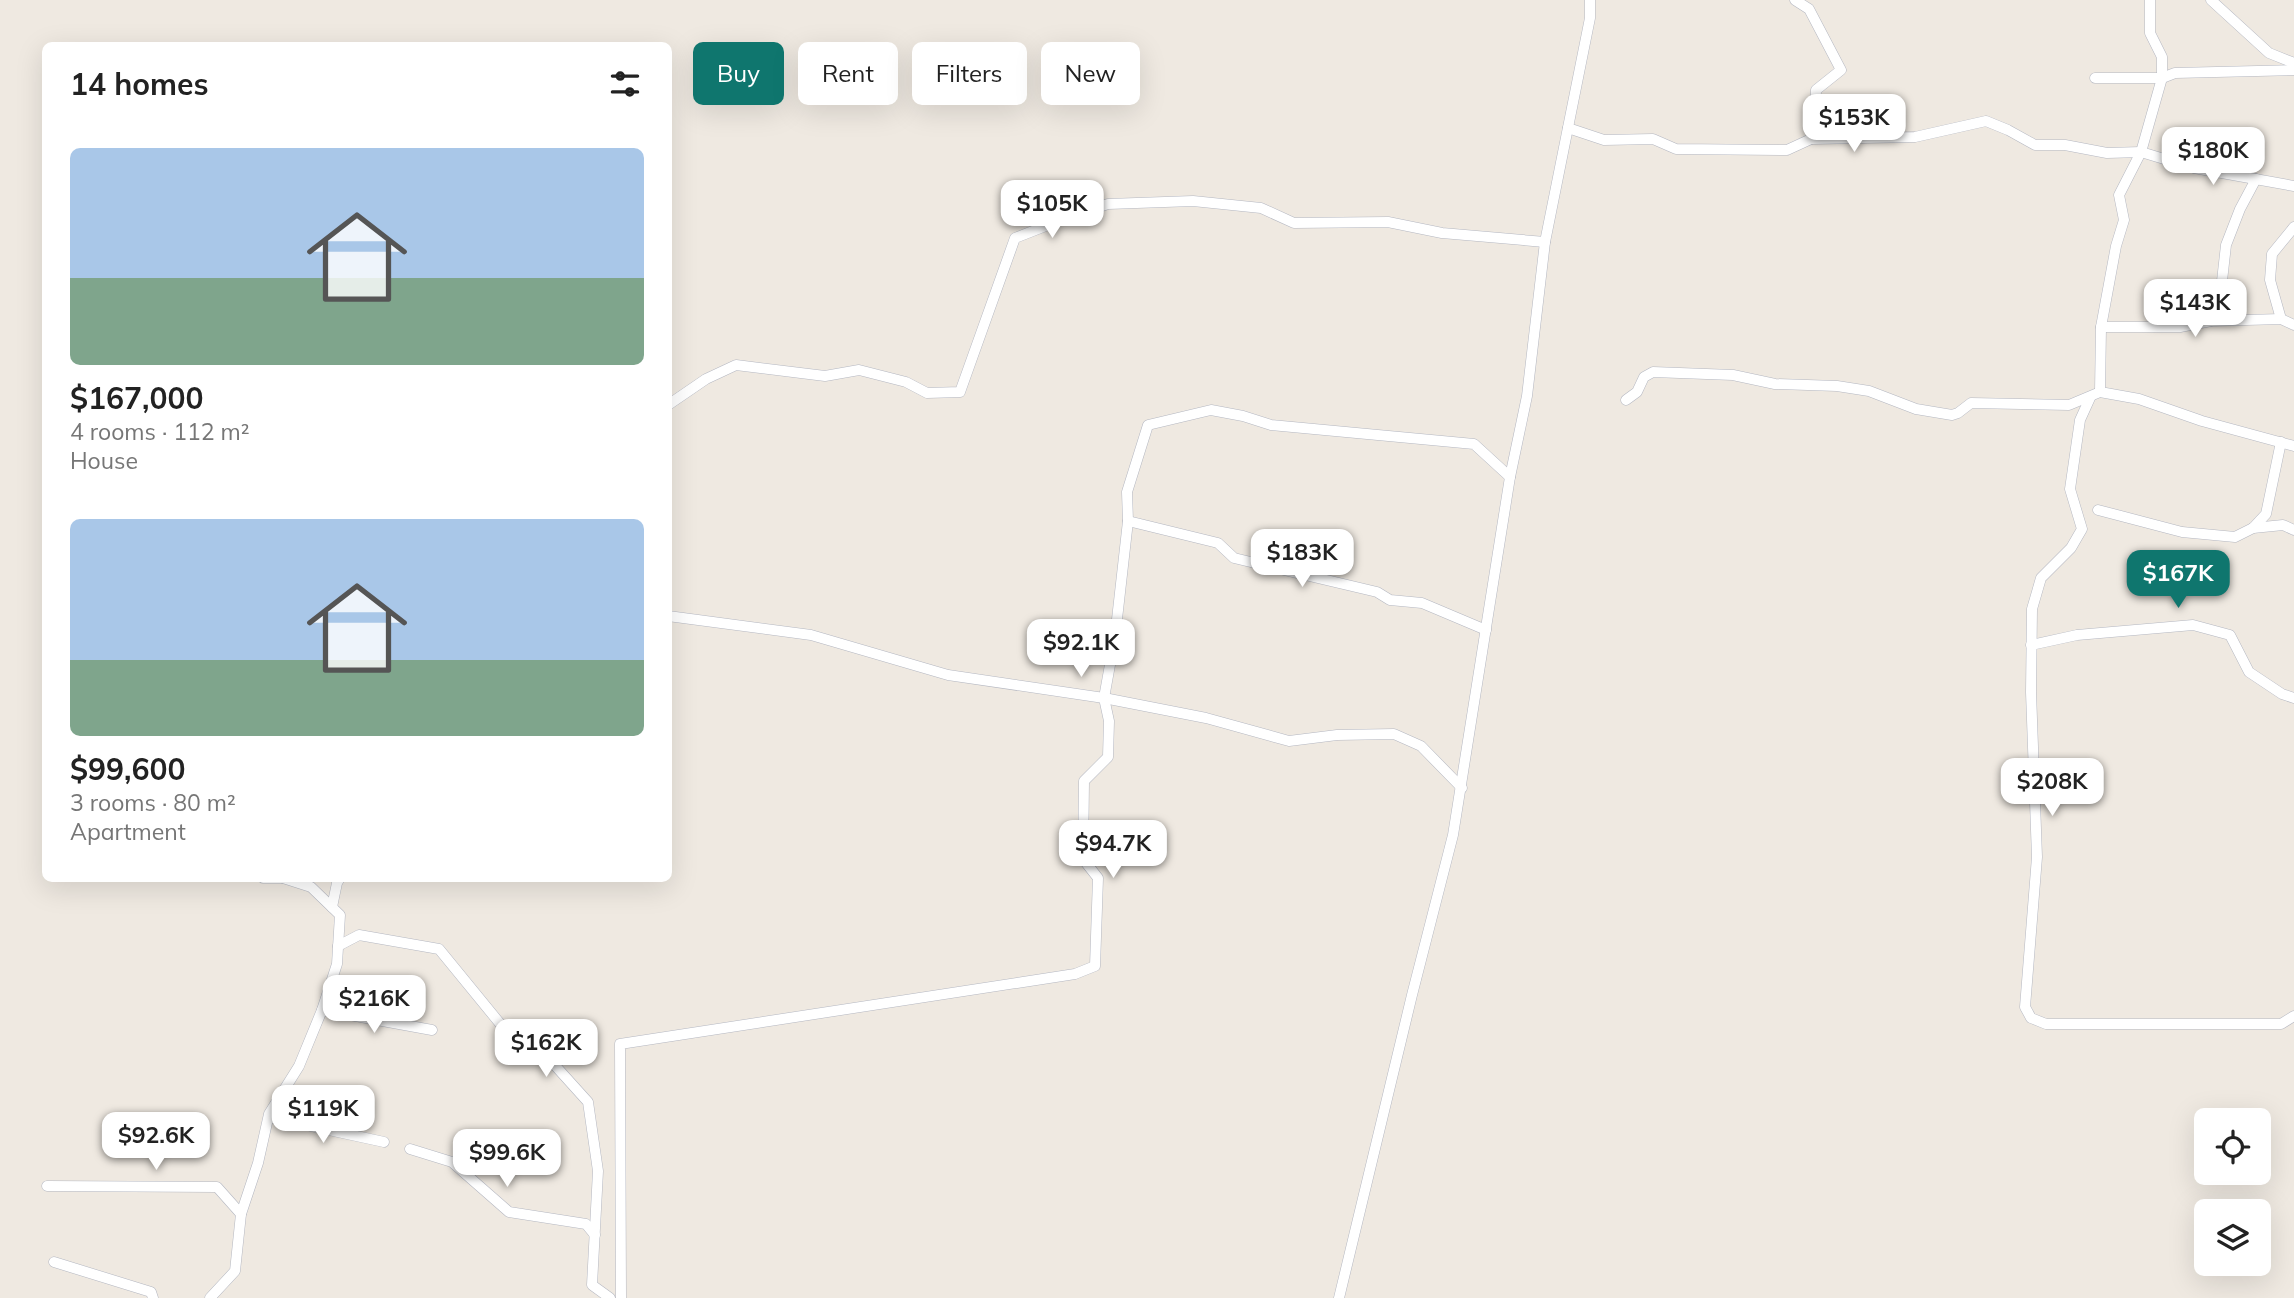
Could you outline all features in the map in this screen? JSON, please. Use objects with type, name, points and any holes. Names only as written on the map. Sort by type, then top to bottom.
[{"type":"street","points":[[1339,1298],[1412,995],[1454,835],[1510,477],[1527,396],[1545,242],[1590,18],[1590,0]]},
{"type":"street","points":[[1796,0],[1809,9],[1841,70],[1816,90],[1811,139]]},
{"type":"street","points":[[2100,392],[2101,327],[2116,246],[2124,220],[2119,195],[2141,152],[2162,78],[2162,57],[2150,33],[2150,0]]},
{"type":"street","points":[[2211,0],[2269,53],[2294,63]]},
{"type":"street","points":[[2095,78],[2162,78],[2175,73],[2294,70]]},
{"type":"street","points":[[1568,128],[1604,140],[1653,139],[1676,149],[1787,150],[1811,139],[1914,137],[1986,121],[2035,145],[2065,145],[2107,153],[2141,152],[2194,168],[2294,186]]},
{"type":"street","points":[[2211,321],[2222,281],[2226,245],[2240,209],[2256,179]]},
{"type":"street","points":[[672,402],[706,379],[736,365],[825,376],[859,370],[906,382],[927,393],[960,392],[1015,238],[1108,204],[1193,201],[1261,208],[1294,223],[1388,222],[1443,233],[1545,242]]},
{"type":"street","points":[[2281,319],[2270,281],[2272,254],[2294,227]]},
{"type":"street","points":[[2101,327],[2180,327],[2211,321],[2281,319],[2294,325]]},
{"type":"street","points":[[1626,400],[1637,392],[1644,377],[1653,372],[1733,375],[1775,384],[1837,386],[1869,391],[1916,409],[1952,415],[1972,403],[2070,405],[2100,392],[2139,398],[2202,421],[2294,446]]},
{"type":"street","points":[[2090,398],[2081,420],[2070,489],[2082,529],[2071,548],[2041,578],[2032,609],[2037,857],[2025,1007],[2031,1018],[2046,1024],[2281,1024],[2294,1016]]},
{"type":"street","points":[[621,1298],[620,1044],[1075,974],[1095,966],[1098,878],[1083,859],[1084,781],[1108,757],[1109,720],[1104,698],[1115,637],[1128,521],[1127,492],[1148,425],[1211,410],[1270,425],[1474,444],[1510,477]]},
{"type":"street","points":[[2098,510],[2182,532],[2235,537],[2253,528],[2266,514],[2281,442]]},
{"type":"street","points":[[1128,521],[1218,543],[1234,558],[1377,592],[1390,600],[1422,603],[1486,630]]},
{"type":"street","points":[[2253,528],[2283,525],[2294,530]]},
{"type":"street","points":[[672,617],[811,635],[948,675],[1104,698],[1206,718],[1289,741],[1337,735],[1394,734],[1421,746],[1462,788]]},
{"type":"street","points":[[2031,645],[2077,635],[2193,625],[2230,635],[2249,673],[2282,694],[2294,698]]},
{"type":"street","points":[[210,1298],[234,1271],[241,1214],[258,1163],[269,1117],[299,1066],[337,964],[341,915],[311,887],[295,882]]},
{"type":"street","points":[[332,907],[338,882]]},
{"type":"street","points":[[338,946],[359,935],[439,949],[511,1037],[542,1051],[587,1102],[598,1171],[592,1285],[610,1298]]},
{"type":"street","points":[[322,1010],[432,1031]]},
{"type":"street","points":[[269,1117],[384,1142]]},
{"type":"street","points":[[410,1149],[452,1162],[509,1212],[586,1224],[595,1235]]},
{"type":"street","points":[[47,1186],[217,1188],[241,1214]]},
{"type":"street","points":[[54,1262],[151,1292],[153,1298]]}]
